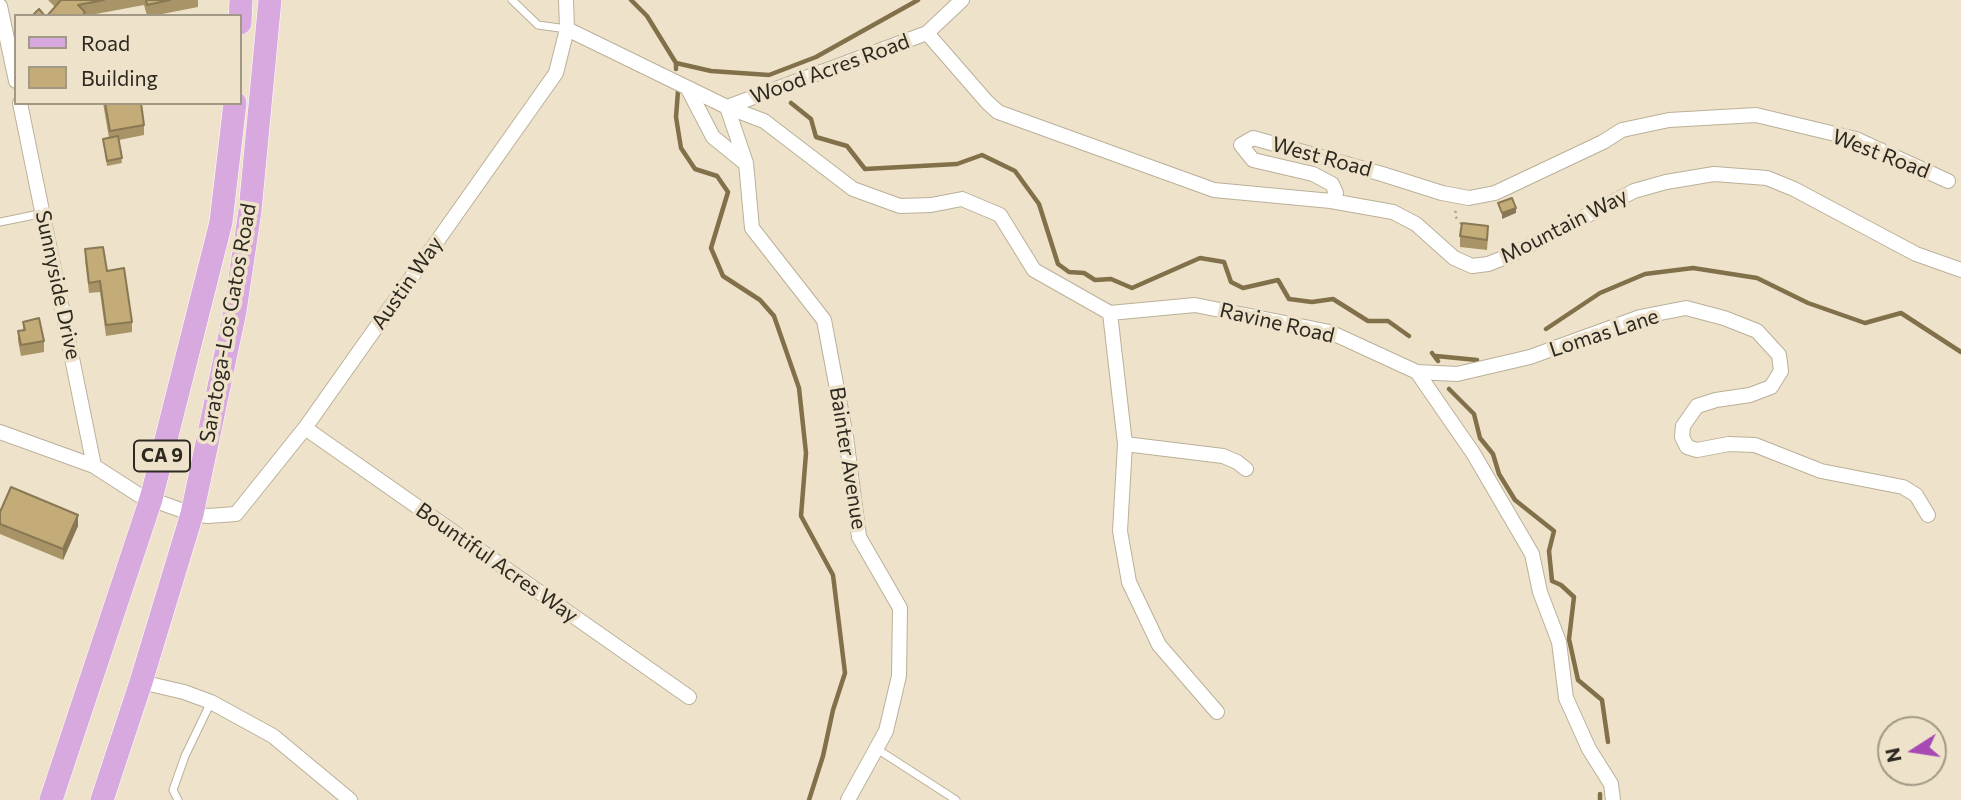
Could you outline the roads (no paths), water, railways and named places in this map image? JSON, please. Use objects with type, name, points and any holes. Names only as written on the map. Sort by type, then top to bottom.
[{"type":"main road","name":"Saratoga-Los Gatos Road","points":[[102,800],[192,514],[235,311],[250,211],[270,0]]},
{"type":"main road","name":"Saratoga-Los Gatos Road","points":[[51,800],[151,499],[221,222],[235,105]]},
{"type":"street","name":"Austin Way","points":[[192,514],[236,514],[305,428],[556,73],[567,29],[566,0]]},
{"type":"street","name":"Wood Acres Road","points":[[727,107],[927,33],[962,0]]},
{"type":"street","points":[[0,6],[14,72]]},
{"type":"street","points":[[567,29],[727,107],[764,121],[853,189],[900,206],[931,205],[962,199],[1000,215],[1034,270],[1110,313],[1125,444],[1120,531],[1129,582],[1159,645],[1212,706]]},
{"type":"street","name":"West Road","points":[[927,33],[998,111],[1214,190],[1331,201],[1336,193],[1332,184],[1313,174],[1253,160],[1241,145],[1253,138],[1469,198],[1495,193],[1622,130],[1669,120],[1756,115],[1856,139],[1948,181]]},
{"type":"street","points":[[687,88],[713,136],[746,163]]},
{"type":"street","name":"Sunnyside Drive","points":[[20,105],[94,466]]},
{"type":"street","name":"Bainter Avenue","points":[[727,107],[746,163],[752,228],[824,320],[846,437],[859,537],[900,608],[899,676],[886,731],[848,800]]},
{"type":"street","name":"Mountain Way","points":[[1331,201],[1393,212],[1416,224],[1454,258],[1472,266],[1488,264],[1511,255],[1634,191],[1666,182],[1714,174],[1767,178],[1794,189],[1916,254],[1961,270]]},
{"type":"street","name":"Ravine Road","points":[[1110,313],[1195,305],[1330,332],[1416,372],[1473,453],[1532,554],[1540,592],[1559,642],[1566,698],[1589,749],[1611,784],[1613,800]]},
{"type":"street","name":"Lomas Lane","points":[[1416,372],[1457,374],[1530,357],[1640,317],[1674,310],[1686,309],[1724,318],[1757,331],[1779,355],[1781,371],[1771,387],[1750,395],[1697,406],[1683,426],[1682,437],[1687,447],[1697,450],[1729,444],[1755,445],[1821,471],[1903,487],[1916,495],[1928,515]]},
{"type":"street","name":"Bountiful Acres Way","points":[[305,428],[689,697]]},
{"type":"street","points":[[0,432],[94,466],[139,495],[192,514]]},
{"type":"street","points":[[1125,444],[1223,456],[1237,462],[1245,470]]},
{"type":"street","points":[[141,682],[184,692],[211,702],[273,736],[350,800]]},
{"type":"lane","points":[[512,0],[538,25],[567,29]]},
{"type":"lane","points":[[0,222],[44,213]]},
{"type":"lane","points":[[178,800],[173,790],[185,756],[211,702]]},
{"type":"lane","points":[[876,749],[956,800]]},
{"type":"waterway","points":[[631,0],[647,16],[676,63],[676,69]]},
{"type":"waterway","points":[[676,63],[711,71],[769,75],[816,57],[918,0]]},
{"type":"waterway","points":[[678,91],[676,117],[681,148],[695,169],[717,176],[728,192],[711,248],[723,276],[760,300],[774,316],[799,388],[806,453],[801,516],[833,575],[845,673],[809,800]]},
{"type":"waterway","points":[[791,103],[811,119],[816,137],[847,146],[865,169],[957,164],[982,155],[1015,171],[1039,204],[1058,264],[1069,272],[1084,273],[1095,280],[1111,279],[1132,288],[1200,258],[1224,262],[1231,282],[1243,288],[1278,280],[1289,299],[1312,302],[1333,299],[1368,321],[1388,321],[1409,336]]},
{"type":"waterway","points":[[1546,329],[1600,293],[1645,274],[1693,268],[1757,278],[1808,303],[1865,323],[1901,313],[1961,352]]},
{"type":"waterway","points":[[1432,353],[1438,361]]},
{"type":"waterway","points":[[1436,356],[1477,360]]},
{"type":"waterway","points":[[1449,389],[1474,414],[1480,438],[1493,454],[1499,474],[1515,500],[1554,531],[1549,551],[1552,581],[1574,597],[1569,639],[1578,680],[1602,700],[1608,742]]},
{"type":"waterway","points":[[1600,794],[1600,800]]}]
